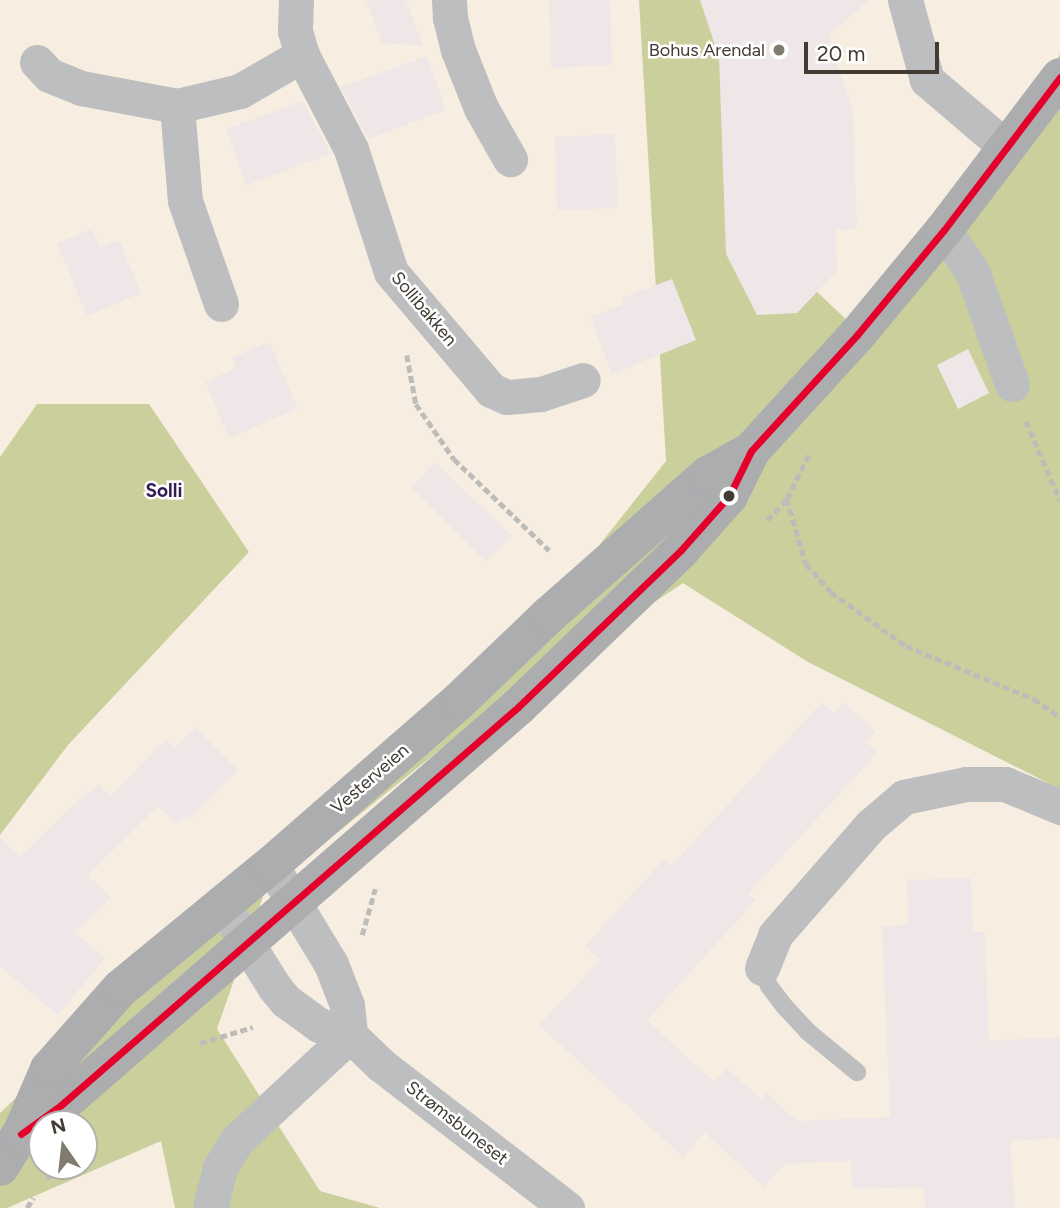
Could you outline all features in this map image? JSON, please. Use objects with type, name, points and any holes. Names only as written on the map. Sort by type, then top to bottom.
[{"type":"main road","name":"Vesterveien","points":[[21,1134],[61,1105],[518,707],[681,550],[729,496],[751,451],[858,335],[944,230],[1060,77]]},
{"type":"main road","name":"Vesterveien","points":[[0,1167],[21,1134],[49,1069],[121,988],[223,905],[459,701],[549,615],[708,475],[751,451]]},
{"type":"street","name":"Sollibakken","points":[[296,0],[295,31],[302,55],[351,149],[391,272],[491,390],[507,397],[541,394],[583,380]]},
{"type":"street","points":[[449,0],[450,18],[458,50],[481,108],[510,159]]},
{"type":"street","points":[[905,0],[927,80],[1007,148]]},
{"type":"street","points":[[37,62],[49,75],[81,88],[177,106],[240,91],[302,55]]},
{"type":"street","points":[[177,106],[185,201],[220,304]]},
{"type":"street","points":[[944,230],[972,271],[1012,384]]},
{"type":"street","points":[[762,968],[775,934],[871,825],[904,797],[966,784],[1005,784],[1047,799],[1060,807]]},
{"type":"street","points":[[210,1208],[220,1168],[237,1140],[350,1035],[347,1005],[331,964],[271,864]]},
{"type":"street","name":"Strømsbuneset","points":[[223,905],[286,1001],[319,1025],[350,1035],[381,1065],[567,1208]]},
{"type":"lane","points":[[762,968],[769,986],[785,1007],[807,1031],[857,1072]]},
{"type":"path","points":[[406,351],[416,404],[454,459],[550,550]]},
{"type":"path","points":[[1012,384],[1060,500]]},
{"type":"path","points":[[787,499],[806,564],[831,592],[906,646],[1034,699],[1060,718]]},
{"type":"green space","points":[[639,0],[758,0],[810,285],[856,329],[1008,158],[1060,54],[1060,796],[1048,783],[808,662],[683,583],[468,727],[265,891],[217,1029],[320,1191],[380,1208],[175,1208],[161,1141],[98,1168],[98,1110],[28,1110],[28,1180],[71,1180],[7,1208],[0,1208],[0,1113],[355,777],[555,601],[666,461]]},
{"type":"green space","points":[[37,404],[149,404],[249,552],[68,745],[0,835],[0,457]]},
{"type":"building","points":[[366,0],[406,0],[423,46],[382,43]]},
{"type":"building","points":[[549,0],[610,0],[612,65],[551,68]]},
{"type":"building","points":[[700,0],[869,0],[828,36],[853,110],[857,229],[836,230],[837,271],[797,313],[757,315],[726,254],[719,57]]},
{"type":"building","points":[[427,56],[446,110],[368,139],[341,87]]},
{"type":"building","points":[[303,101],[331,154],[246,185],[226,129]]},
{"type":"building","points":[[615,134],[618,208],[557,210],[555,137]]},
{"type":"building","points":[[92,229],[100,248],[119,240],[141,293],[87,316],[57,243]]},
{"type":"building","points":[[672,279],[696,340],[612,374],[590,317],[624,304],[622,298]]},
{"type":"building","points":[[269,342],[298,408],[229,438],[205,382],[236,368],[232,358]]},
{"type":"building","points":[[968,349],[989,393],[958,409],[937,365]]},
{"type":"building","points":[[435,462],[512,536],[486,562],[411,487]]},
{"type":"building","points":[[822,702],[834,713],[844,702],[876,732],[866,742],[878,752],[748,894],[756,900],[647,1020],[714,1082],[727,1068],[761,1099],[766,1093],[797,1121],[890,1117],[882,926],[908,925],[907,880],[971,878],[973,932],[985,932],[989,1041],[1060,1037],[1060,1138],[1010,1141],[1015,1208],[925,1208],[924,1187],[852,1189],[851,1161],[785,1164],[764,1187],[705,1133],[683,1157],[539,1025],[600,960],[585,946],[664,859],[671,866]]},
{"type":"building","points":[[195,727],[238,770],[189,820],[185,816],[177,824],[158,806],[88,875],[111,898],[75,933],[105,958],[58,1015],[0,967],[0,837],[20,857],[88,791],[90,793],[99,784],[110,796],[166,739],[175,748]]},
{"type":"transit line","points":[[21,1134],[61,1105],[518,707],[681,550],[729,496],[751,451],[857,335],[944,230],[1060,77]]},
{"type":"place","name":"Bohus Arendal","points":[[779,50]]},
{"type":"district","name":"Solli","points":[[164,491]]}]
